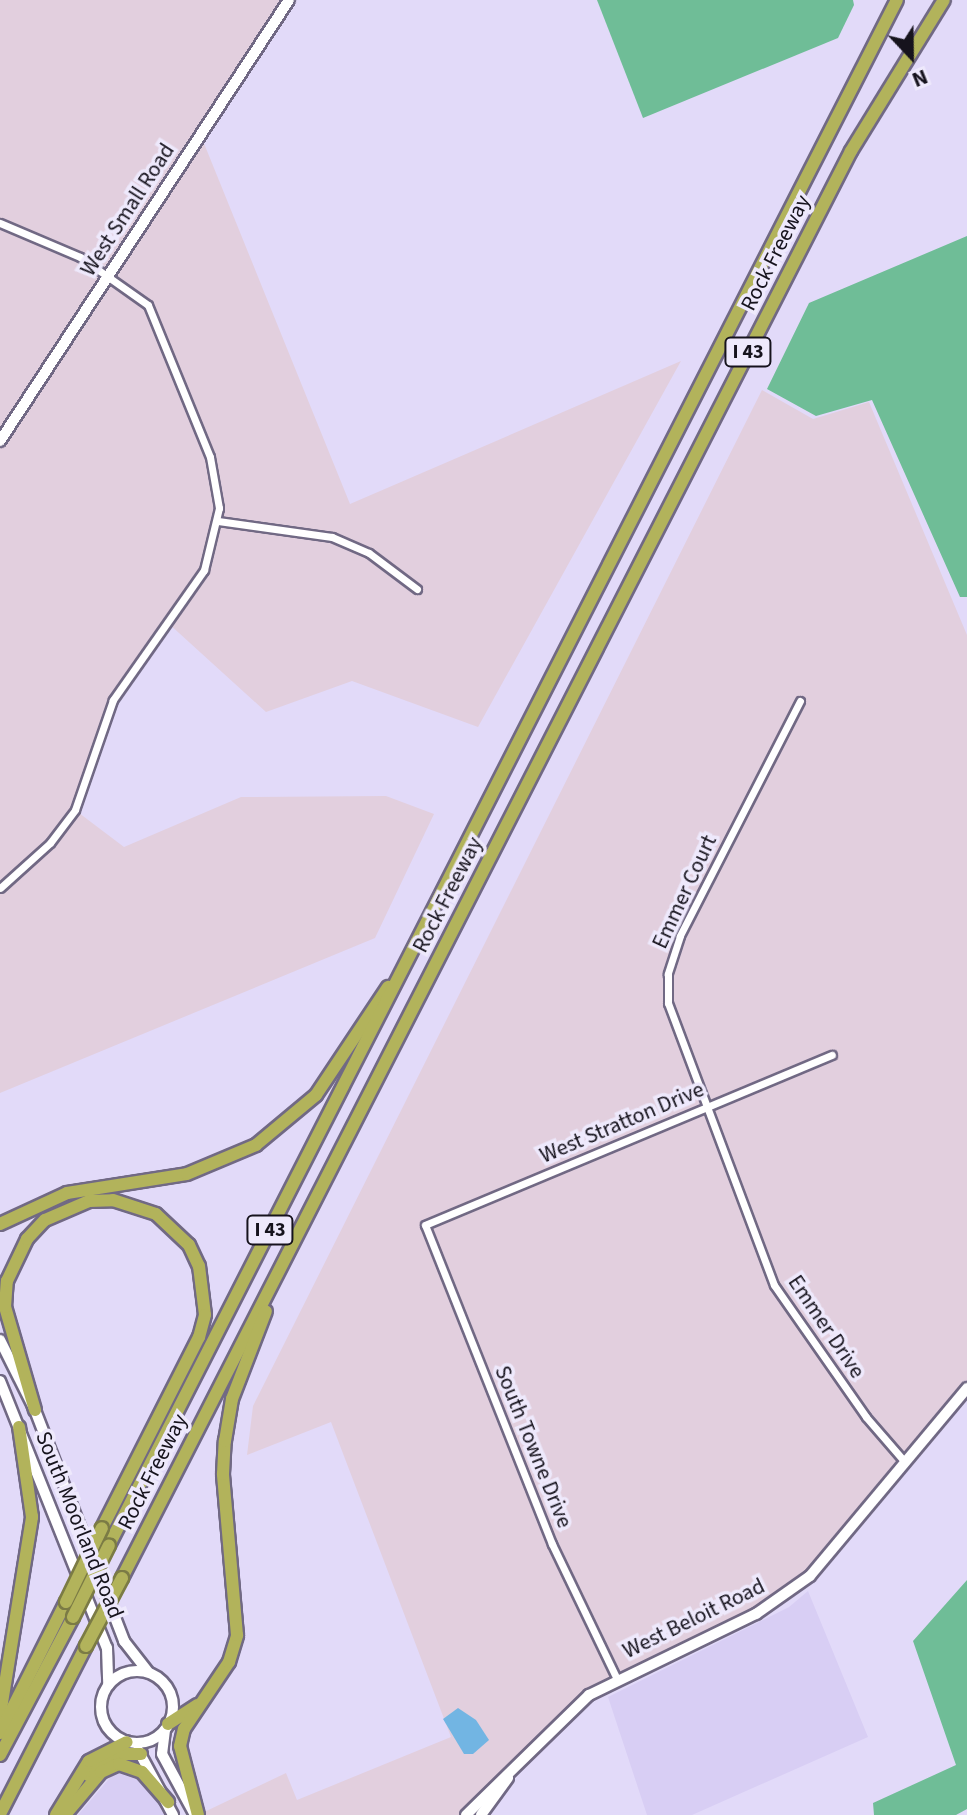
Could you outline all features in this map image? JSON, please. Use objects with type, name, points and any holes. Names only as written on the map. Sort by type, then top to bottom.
[{"type":"highway","name":"Rock Freeway","points":[[0,1755],[433,916],[897,0]]},
{"type":"highway","name":"Rock Freeway","points":[[0,1814],[851,151],[944,0]]},
{"type":"highway","points":[[0,1224],[67,1193],[187,1174],[256,1145],[316,1095],[433,916]]},
{"type":"highway","points":[[0,1733],[199,1337],[205,1315],[199,1266],[189,1245],[156,1214],[113,1200],[89,1201],[45,1220],[27,1239],[7,1281],[5,1307],[35,1410]]},
{"type":"highway","points":[[196,1815],[180,1746],[184,1729],[229,1662],[237,1635],[223,1474],[232,1399],[299,1230]]},
{"type":"highway","points":[[0,1715],[32,1517],[19,1427]]},
{"type":"highway","points":[[166,1727],[208,1695]]},
{"type":"highway","points":[[56,1815],[89,1761],[129,1742]]},
{"type":"highway","points":[[56,1815],[100,1761],[128,1750],[141,1754]]},
{"type":"highway","points":[[65,1815],[101,1772],[119,1764],[142,1772],[168,1802]]},
{"type":"main road","name":"West Small Road","points":[[0,441],[289,0]]},
{"type":"main road","name":"South Moorland Road","points":[[0,1340],[35,1410],[124,1641],[148,1672]]},
{"type":"main road","name":"South Moorland Road","points":[[0,1381],[107,1648],[108,1685]]},
{"type":"main road","name":"West Beloit Road","points":[[466,1815],[572,1708],[617,1679],[784,1597],[834,1554],[967,1388]]},
{"type":"main road","points":[[173,1815],[141,1754],[102,1718],[108,1685],[126,1672],[148,1672],[170,1693],[162,1754],[196,1815]]},
{"type":"main road","points":[[129,1742],[155,1738],[166,1727]]},
{"type":"main road","name":"West Beloit Road","points":[[481,1815],[518,1763]]},
{"type":"street","points":[[0,223],[21,236],[67,250],[141,297],[155,317],[210,457],[218,521],[204,570],[113,700],[75,810],[50,843],[0,888]]},
{"type":"street","points":[[218,521],[332,537],[369,553],[417,589]]},
{"type":"street","name":"Emmer Court","points":[[704,1108],[670,1016],[671,961],[800,701]]},
{"type":"street","name":"West Stratton Drive","points":[[425,1225],[832,1055]]},
{"type":"street","name":"Emmer Drive","points":[[704,1108],[782,1300],[905,1462]]},
{"type":"street","name":"South Towne Drive","points":[[425,1225],[552,1544],[617,1679]]},
{"type":"shaded area","points":[[0,0],[289,0],[201,136],[350,504],[681,361],[478,727],[352,681],[266,712],[168,623],[123,682],[75,810],[124,847],[241,797],[386,796],[434,814],[375,938],[0,1093]]},
{"type":"shaded area","points":[[762,390],[813,419],[869,402],[967,635],[967,1388],[810,1576],[789,1581],[784,1597],[601,1688],[474,1815],[198,1815],[286,1773],[297,1800],[451,1737],[331,1422],[247,1455],[253,1406]]},
{"type":"shaded area","points":[[808,1591],[868,1737],[692,1815],[647,1815],[608,1697],[789,1607]]},
{"type":"shaded area","points":[[129,1764],[173,1815],[78,1815],[114,1773],[114,1766]]},
{"type":"green space","points":[[597,0],[853,0],[854,5],[838,38],[643,118]]},
{"type":"green space","points":[[967,236],[967,597],[960,597],[872,400],[816,416],[767,389],[809,303]]},
{"type":"green space","points":[[967,1580],[967,1809],[956,1815],[874,1815],[873,1803],[956,1765],[913,1641]]},
{"type":"water","points":[[458,1708],[476,1720],[489,1740],[473,1754],[464,1754],[443,1719]]}]
